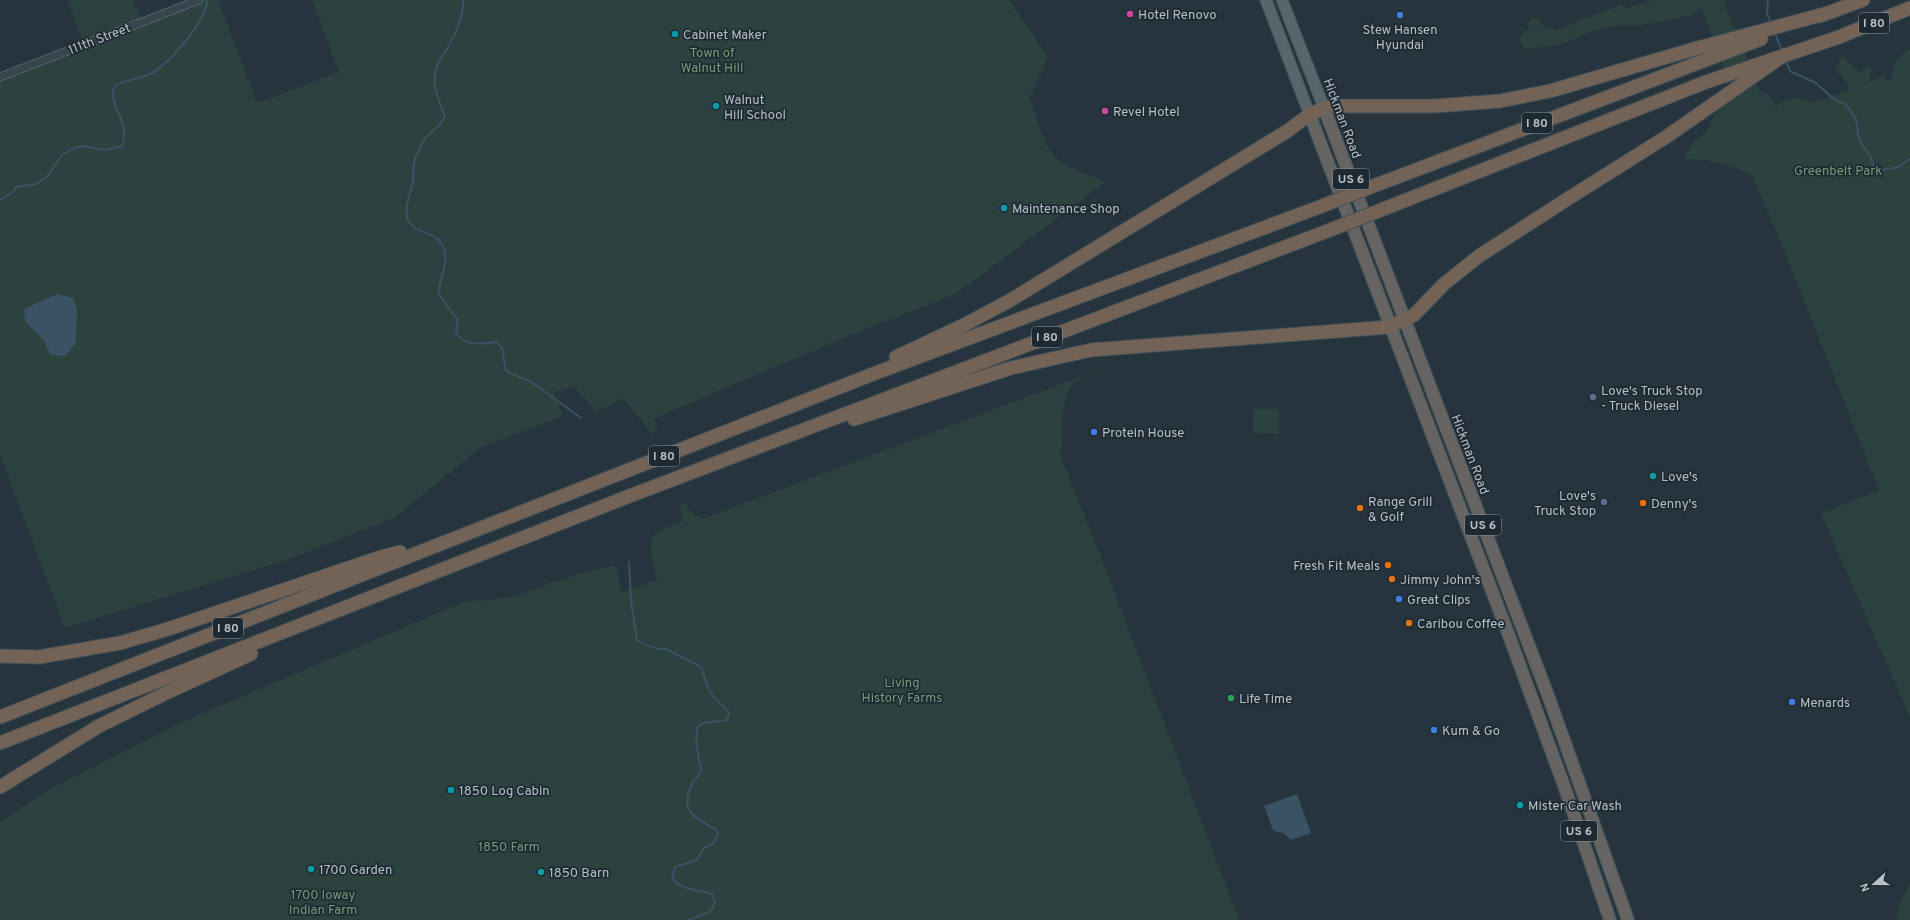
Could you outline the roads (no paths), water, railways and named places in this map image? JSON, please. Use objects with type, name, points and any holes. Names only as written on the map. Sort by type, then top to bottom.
[{"type":"highway","name":"I 80","points":[[0,717],[873,374],[1322,206],[1863,0]]},
{"type":"highway","name":"I 80","points":[[0,743],[764,445],[1330,230],[1706,82],[1838,37],[1910,8]]},
{"type":"highway","points":[[873,374],[897,356],[962,326],[1009,301],[1289,130],[1309,114],[1324,108],[1332,106],[1435,106],[1500,101],[1550,91],[1694,49],[1828,14]]},
{"type":"highway","points":[[764,445],[877,412],[1011,368],[1091,350],[1389,327],[1414,315],[1444,284],[1479,256],[1666,137],[1784,55]]},
{"type":"highway","name":"Hickman Road","points":[[1324,108],[1552,705],[1628,920]]},
{"type":"highway","name":"US 6","points":[[1309,114],[1389,327],[1438,449],[1563,783],[1610,920]]},
{"type":"highway","points":[[0,656],[39,657],[120,643],[168,630],[378,558],[456,538]]},
{"type":"highway","points":[[0,788],[80,738],[129,710],[356,604]]},
{"type":"highway","points":[[1563,783],[1571,791],[1599,863],[1608,872],[1612,872]]},
{"type":"highway","points":[[1596,879],[1602,880],[1606,887],[1618,920]]},
{"type":"main road","name":"US 6","points":[[1266,0],[1309,114]]},
{"type":"main road","name":"Hickman Road","points":[[1282,0],[1324,108]]},
{"type":"street","name":"111th Street","points":[[0,77],[199,0]]},
{"type":"water","points":[[57,294],[73,298],[77,309],[76,342],[66,356],[50,355],[45,342],[25,321],[24,309]]},
{"type":"water","points":[[1297,794],[1311,833],[1291,840],[1284,833],[1273,830],[1264,806]]},
{"type":"waterway","points":[[0,200],[13,192],[16,187],[36,184],[47,177],[62,155],[74,148],[83,146],[105,150],[122,146],[124,129],[114,100],[113,93],[115,86],[150,74],[166,62],[194,30],[201,19],[207,0]]},
{"type":"waterway","points":[[463,0],[462,12],[457,30],[438,63],[435,74],[436,90],[445,116],[420,147],[414,163],[413,181],[406,212],[407,217],[413,227],[434,236],[439,240],[445,252],[445,261],[438,293],[458,321],[456,333],[464,340],[469,342],[496,342],[502,348],[506,371],[533,383],[581,418]]},
{"type":"waterway","points":[[1768,0],[1767,13],[1771,23]]},
{"type":"waterway","points":[[1775,33],[1782,51]]},
{"type":"waterway","points":[[1786,61],[1790,71],[1816,83],[1836,101],[1844,103],[1848,107],[1856,119],[1859,140],[1870,156],[1874,168],[1889,169],[1898,167],[1910,158]]},
{"type":"waterway","points":[[629,562],[631,600],[637,640],[654,648],[666,649],[701,667],[710,692],[729,713],[727,720],[704,723],[698,726],[697,730],[696,739],[701,769],[688,793],[688,808],[696,818],[717,830],[718,833],[714,843],[704,848],[697,860],[675,867],[672,877],[675,882],[690,889],[712,894],[715,902],[711,911],[689,920]]},
{"type":"place","name":"Hotel Renovo","points":[[1130,14]]},
{"type":"place","name":"Stew Hansen Hyundai","points":[[1400,15]]},
{"type":"place","name":"Cabinet Maker","points":[[675,34]]},
{"type":"place","name":"Walnut Hill School","points":[[716,106]]},
{"type":"place","name":"Revel Hotel","points":[[1105,111]]},
{"type":"place","name":"Maintenance Shop","points":[[1004,208]]},
{"type":"place","name":"Love's Truck Stop - Truck Diesel","points":[[1593,397]]},
{"type":"place","name":"Protein House","points":[[1094,432]]},
{"type":"place","name":"Love's","points":[[1653,476]]},
{"type":"place","name":"Love's Truck Stop","points":[[1604,502]]},
{"type":"place","name":"Denny's","points":[[1643,503]]},
{"type":"place","name":"Range Grill & Golf","points":[[1360,508]]},
{"type":"place","name":"Fresh Fit Meals","points":[[1388,565]]},
{"type":"place","name":"Jimmy John's","points":[[1392,579]]},
{"type":"place","name":"Great Clips","points":[[1399,599]]},
{"type":"place","name":"Caribou Coffee","points":[[1409,623]]},
{"type":"place","name":"Life Time","points":[[1231,698]]},
{"type":"place","name":"Menards","points":[[1792,702]]},
{"type":"place","name":"Kum & Go","points":[[1434,730]]},
{"type":"place","name":"1850 Log Cabin","points":[[451,790]]},
{"type":"place","name":"Mister Car Wash","points":[[1520,805]]},
{"type":"place","name":"1700 Garden","points":[[311,869]]},
{"type":"place","name":"1850 Barn","points":[[541,872]]},
{"type":"park label","name":"Town of Walnut Hill","points":[[712,60]]},
{"type":"park label","name":"Greenbelt Park","points":[[1838,170]]},
{"type":"park label","name":"Living History Farms","points":[[902,690]]},
{"type":"park label","name":"1850 Farm","points":[[509,846]]},
{"type":"park label","name":"1700 Ioway Indian Farm","points":[[323,902]]}]
